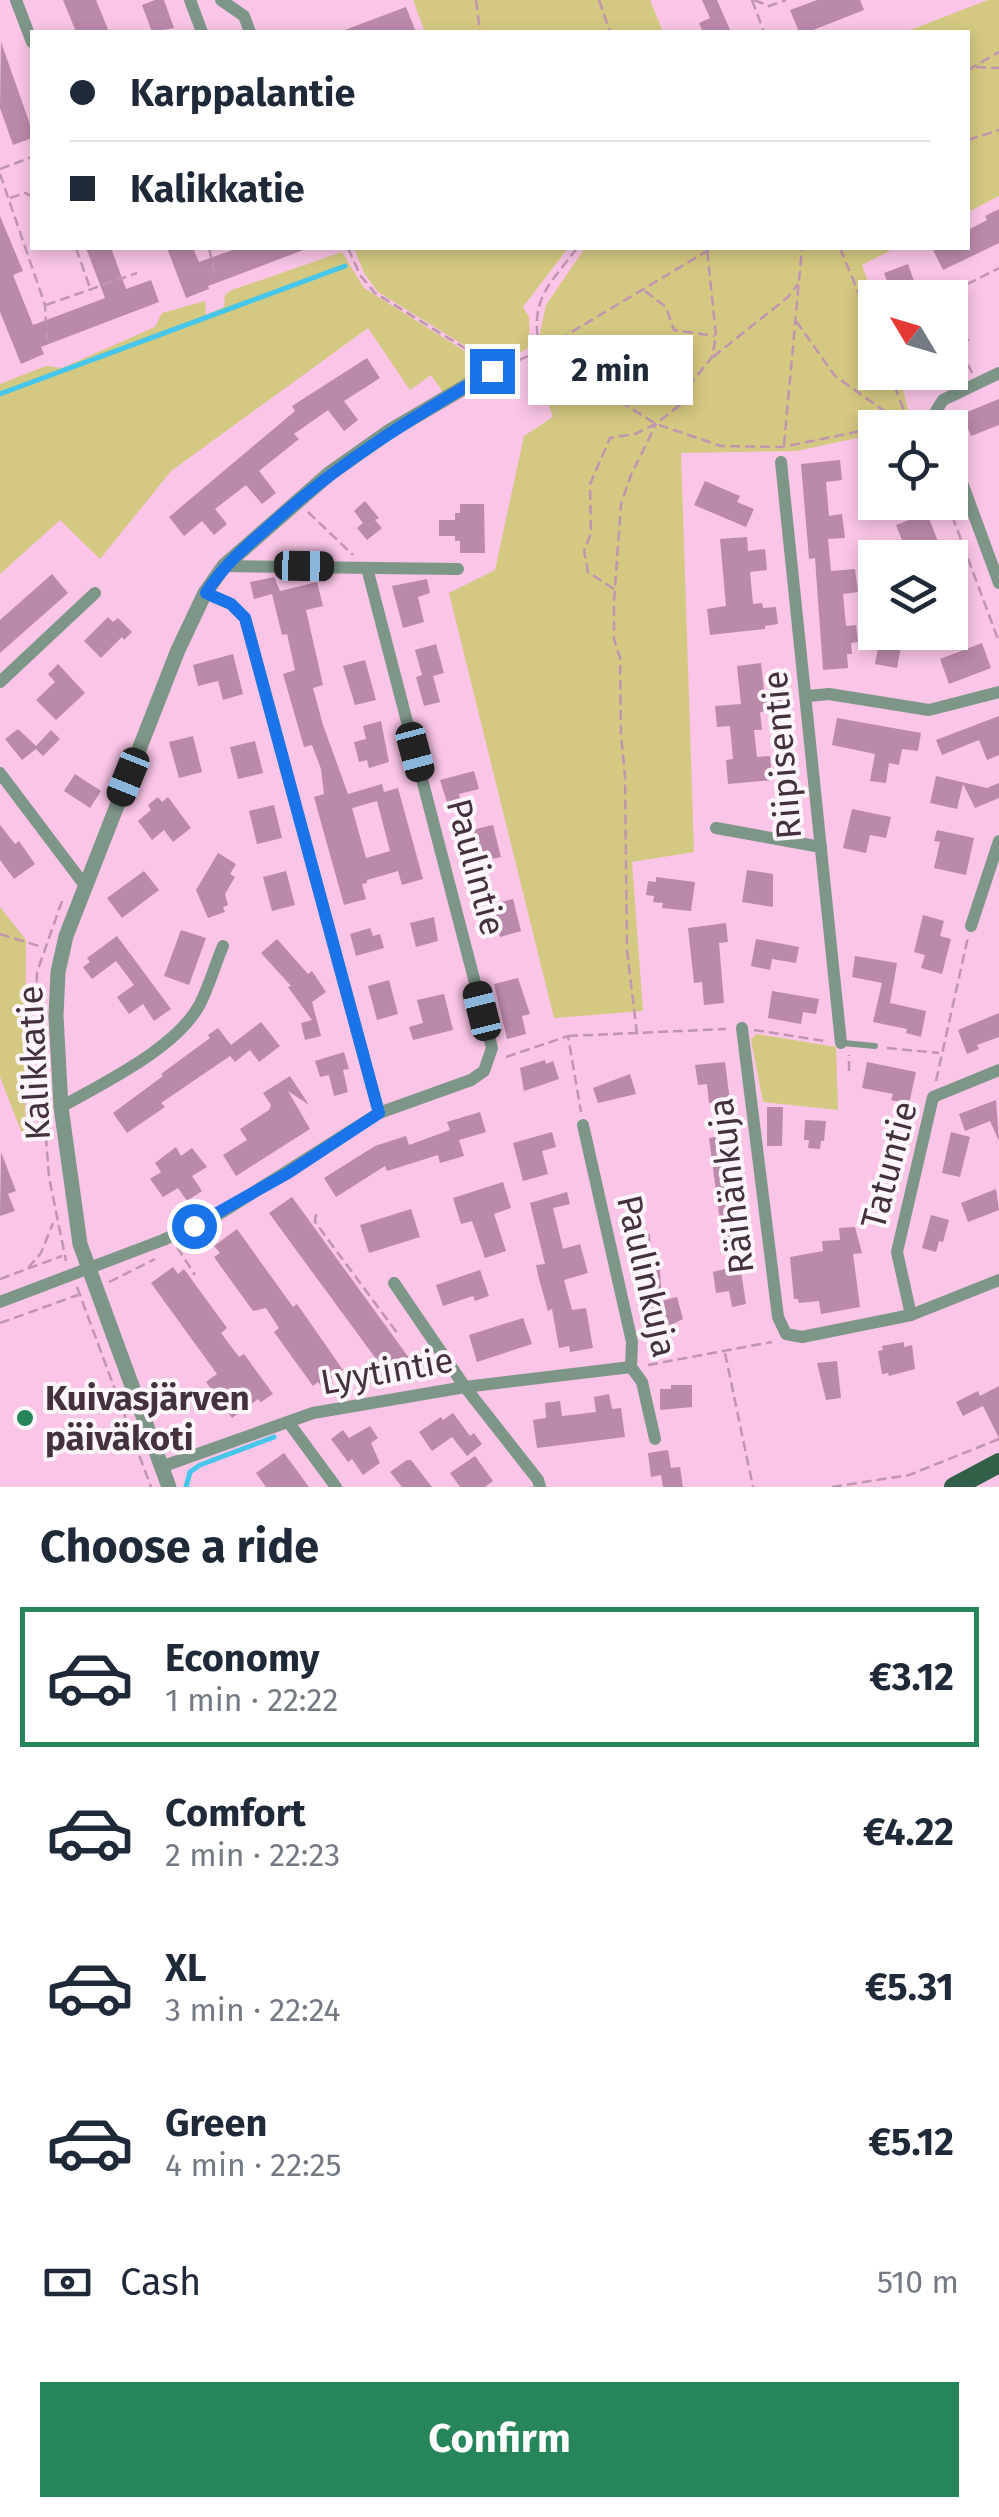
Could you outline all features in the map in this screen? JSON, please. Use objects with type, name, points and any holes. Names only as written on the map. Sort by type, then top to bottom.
[{"type":"main road","points":[[954,1487],[993,1468]]},
{"type":"street","points":[[16,0],[30,37]]},
{"type":"street","points":[[190,0],[201,30]]},
{"type":"street","points":[[222,0],[244,16],[249,30]]},
{"type":"street","name":"Kalikkatie","points":[[169,1487],[80,1244],[62,1107],[56,1016],[58,972],[66,936],[178,650],[224,566],[296,501],[390,431],[492,371]]},
{"type":"street","points":[[940,410],[940,405],[976,382],[999,374]]},
{"type":"street","name":"Riipisentie","points":[[782,462],[821,848],[846,1044]]},
{"type":"street","points":[[968,491],[993,548],[999,582]]},
{"type":"street","points":[[224,566],[458,569]]},
{"type":"street","name":"Paulintie","points":[[366,568],[492,1048],[490,1062]]},
{"type":"street","points":[[0,682],[95,593]]},
{"type":"street","points":[[206,593],[231,604],[245,618],[379,1113]]},
{"type":"street","points":[[808,696],[830,694],[929,710],[999,692]]},
{"type":"street","points":[[0,773],[86,887]]},
{"type":"street","points":[[716,828],[821,848]]},
{"type":"street","points":[[971,926],[999,842]]},
{"type":"street","points":[[62,1107],[180,1030],[199,1006],[223,946]]},
{"type":"street","name":"Räihänkuja","points":[[742,1028],[778,1317],[786,1334]]},
{"type":"street","points":[[0,1302],[167,1238],[232,1206],[379,1113],[471,1080],[490,1062]]},
{"type":"street","name":"Tatuntie","points":[[911,1315],[897,1252],[933,1097],[999,1070]]},
{"type":"street","name":"Paulinkuja","points":[[583,1125],[632,1342],[631,1368],[642,1382],[655,1439]]},
{"type":"street","points":[[786,1334],[802,1337],[911,1315],[999,1280]]},
{"type":"street","points":[[394,1284],[540,1487]]},
{"type":"street","name":"Lyytintie","points":[[161,1466],[313,1412],[465,1387],[631,1368]]},
{"type":"street","points":[[289,1423],[336,1487]]},
{"type":"lane","points":[[846,1044],[875,1046]]},
{"type":"path","points":[[476,0],[480,30]]},
{"type":"path","points":[[599,0],[609,30]]},
{"type":"path","points":[[753,0],[770,6],[786,0]]},
{"type":"path","points":[[753,0],[763,30]]},
{"type":"path","points":[[970,69],[999,52]]},
{"type":"path","points":[[974,68],[999,68]]},
{"type":"path","points":[[970,139],[999,130]]},
{"type":"path","points":[[30,157],[0,171],[45,305],[47,343]]},
{"type":"path","points":[[9,199],[26,192],[30,195]]},
{"type":"path","points":[[77,250],[90,289]]},
{"type":"path","points":[[209,250],[215,276]]},
{"type":"path","points":[[349,250],[365,284],[375,293],[480,356],[492,371],[540,351],[704,250]]},
{"type":"path","points":[[575,250],[540,296],[534,324],[540,351],[656,424],[721,446],[784,447],[858,432]]},
{"type":"path","points":[[707,250],[716,336],[712,358]]},
{"type":"path","points":[[784,447],[802,250]]},
{"type":"path","points":[[841,250],[858,292]]},
{"type":"path","points":[[968,284],[999,268]]},
{"type":"path","points":[[45,305],[136,273]]},
{"type":"path","points":[[615,590],[588,572],[584,551],[591,533],[590,484],[610,438],[635,434],[656,424],[680,404],[712,358],[788,297],[799,283]]},
{"type":"path","points":[[642,289],[666,307],[674,330],[716,336]]},
{"type":"path","points":[[535,290],[540,296]]},
{"type":"path","points":[[795,320],[836,376],[883,410]]},
{"type":"path","points":[[968,340],[973,338]]},
{"type":"path","points":[[968,364],[976,382]]},
{"type":"path","points":[[921,410],[940,405]]},
{"type":"path","points":[[638,1034],[627,950],[626,776],[620,658],[614,639],[615,590],[622,504],[630,475],[656,424]]},
{"type":"path","points":[[296,501],[366,568]]},
{"type":"path","points":[[954,520],[999,642]]},
{"type":"path","points":[[933,1097],[971,926]]},
{"type":"path","points":[[0,934],[43,948]]},
{"type":"path","points":[[490,1062],[568,1036],[742,1028],[846,1044],[849,1071]]},
{"type":"path","points":[[568,1036],[583,1125]]},
{"type":"path","points":[[875,1046],[940,1053]]},
{"type":"path","points":[[316,1214],[315,1222],[398,1334]]},
{"type":"path","points":[[27,1269],[41,1253],[55,1218]]},
{"type":"path","points":[[96,1288],[154,1260],[167,1238],[195,1275]]},
{"type":"path","points":[[0,1279],[64,1255]]},
{"type":"path","points":[[0,1323],[80,1294],[151,1487]]},
{"type":"path","points":[[631,1368],[779,1341],[786,1334]]},
{"type":"path","points":[[725,1351],[754,1487]]},
{"type":"path","points":[[832,1487],[909,1475],[999,1438]]},
{"type":"shaded area","points":[[413,0],[650,0],[662,30],[424,30]]},
{"type":"shaded area","points":[[988,0],[999,0],[999,196],[970,211],[970,30],[910,30]]},
{"type":"shaded area","points":[[355,250],[566,250],[523,307],[529,317],[530,347],[496,365],[378,292],[364,273]]},
{"type":"shaded area","points":[[584,250],[891,250],[862,265],[867,280],[858,280],[858,390],[903,390],[908,410],[858,410],[858,438],[797,451],[681,453],[694,852],[632,862],[643,1011],[554,1018],[449,593],[495,570],[524,436],[553,417],[534,362],[546,305]]},
{"type":"shaded area","points":[[342,252],[364,288],[468,353],[484,368],[445,395],[431,375],[410,390],[368,328],[171,471],[100,559],[60,520],[0,574],[0,384],[46,366],[62,368],[155,327],[162,313],[205,301],[206,315],[224,307],[225,295],[232,290]]},
{"type":"shaded area","points":[[0,907],[26,940],[25,1141],[0,1077]]},
{"type":"shaded area","points":[[757,1034],[836,1047],[838,1110],[763,1102],[751,1039]]},
{"type":"building","points":[[63,0],[96,0],[108,30],[75,30]]},
{"type":"building","points":[[164,0],[174,28],[151,30],[142,5]]},
{"type":"building","points":[[702,0],[717,0],[730,30],[702,30],[699,23],[710,18]]},
{"type":"building","points":[[817,0],[860,0],[864,10],[813,30],[798,30],[790,10]]},
{"type":"building","points":[[406,7],[415,30],[345,30]]},
{"type":"building","points":[[1,42],[30,124],[30,139],[13,145],[0,108]]},
{"type":"building","points":[[999,209],[999,243],[943,270],[933,250],[970,250],[970,229],[987,220],[985,216]]},
{"type":"building","points":[[0,216],[23,271],[13,275],[33,325],[105,298],[87,250],[112,250],[126,289],[151,280],[159,302],[41,347],[44,354],[21,364],[0,312]]},
{"type":"building","points":[[168,250],[194,250],[199,262],[232,250],[303,250],[208,286],[209,289],[186,298]]},
{"type":"building","points":[[908,264],[914,280],[887,280],[884,273]]},
{"type":"building","points":[[367,358],[380,378],[344,401],[358,420],[344,431],[328,410],[294,434],[299,439],[259,471],[276,493],[262,504],[246,485],[215,509],[227,524],[214,535],[202,521],[184,536],[169,517],[295,411],[292,406]]},
{"type":"building","points":[[999,399],[999,425],[971,436],[968,412]]},
{"type":"building","points":[[840,460],[842,480],[826,482],[829,516],[842,514],[845,538],[828,539],[831,571],[855,569],[858,592],[843,594],[846,626],[856,625],[858,642],[851,643],[848,668],[823,670],[815,558],[809,559],[801,464]]},
{"type":"building","points":[[705,481],[740,496],[737,502],[754,509],[746,527],[694,505]]},
{"type":"building","points":[[365,501],[382,528],[367,540],[357,528],[363,523],[354,511]]},
{"type":"building","points":[[460,504],[484,504],[485,553],[460,553],[460,541],[455,541],[455,536],[439,536],[439,520],[455,520]]},
{"type":"building","points":[[909,520],[930,520],[937,540],[902,540],[896,525]]},
{"type":"building","points":[[747,537],[748,551],[765,549],[767,570],[750,572],[753,604],[776,607],[778,624],[710,635],[707,609],[726,606],[720,539]]},
{"type":"building","points":[[52,574],[68,593],[0,653],[0,620]]},
{"type":"building","points":[[274,577],[280,591],[317,582],[323,606],[306,610],[323,685],[313,688],[323,725],[348,794],[382,784],[384,792],[398,788],[423,879],[402,885],[398,871],[367,880],[362,884],[366,899],[344,905],[314,797],[324,794],[321,769],[312,745],[304,747],[283,674],[295,670],[287,634],[282,635],[272,594],[254,599],[250,582]],"holes":[[[377,801],[390,851],[366,858],[352,808]]]},
{"type":"building","points":[[427,579],[430,593],[418,597],[424,622],[403,628],[392,586]]},
{"type":"building","points":[[108,617],[113,622],[118,618],[132,632],[101,658],[84,641]]},
{"type":"building","points":[[982,643],[991,668],[949,684],[940,659]]},
{"type":"building","points":[[436,644],[444,673],[433,676],[440,702],[424,706],[416,677],[422,675],[415,650]]},
{"type":"building","points":[[878,650],[900,650],[897,668],[875,664]]},
{"type":"building","points":[[233,654],[243,694],[223,700],[218,681],[198,686],[193,665]]},
{"type":"building","points":[[365,660],[376,700],[355,705],[343,666]]},
{"type":"building","points":[[761,663],[765,699],[782,697],[783,709],[760,712],[762,730],[754,730],[757,757],[770,756],[772,780],[728,784],[726,760],[733,759],[730,726],[717,727],[715,706],[741,704],[737,666]]},
{"type":"building","points":[[58,664],[85,693],[56,720],[36,700],[55,682],[48,674]]},
{"type":"building","points":[[999,716],[999,755],[987,760],[979,740],[942,755],[936,740]]},
{"type":"building","points":[[837,718],[921,733],[918,751],[902,749],[899,765],[889,763],[886,783],[870,781],[875,754],[832,745]]},
{"type":"building","points":[[381,721],[389,762],[369,768],[367,760],[359,762],[354,742],[366,739],[363,726]]},
{"type":"building","points":[[18,729],[36,746],[51,730],[60,739],[43,756],[36,749],[22,760],[5,739]]},
{"type":"building","points":[[193,736],[202,772],[179,778],[169,742]]},
{"type":"building","points":[[255,741],[263,773],[238,779],[230,747]]},
{"type":"building","points":[[474,771],[479,789],[459,794],[462,809],[450,812],[440,780]]},
{"type":"building","points":[[75,774],[101,791],[90,808],[64,791]]},
{"type":"building","points":[[936,776],[987,788],[999,783],[999,798],[975,808],[963,784],[957,809],[930,803]]},
{"type":"building","points":[[158,797],[162,802],[168,797],[191,828],[173,842],[164,830],[152,840],[138,821]]},
{"type":"building","points":[[274,805],[282,838],[257,844],[249,811]]},
{"type":"building","points":[[852,809],[891,817],[886,838],[870,835],[866,853],[843,848]]},
{"type":"building","points":[[0,825],[15,844],[19,841],[35,864],[14,879],[0,860]]},
{"type":"building","points":[[493,825],[501,857],[484,861],[481,849],[464,854],[459,833]]},
{"type":"building","points":[[937,830],[974,838],[966,875],[934,868],[940,842],[934,841]]},
{"type":"building","points":[[218,853],[236,864],[230,874],[235,877],[225,894],[225,912],[208,918],[196,890]]},
{"type":"building","points":[[747,870],[773,874],[773,907],[742,902]]},
{"type":"building","points":[[144,871],[159,890],[122,918],[107,898]]},
{"type":"building","points":[[286,871],[295,905],[272,911],[263,877]]},
{"type":"building","points":[[656,877],[695,882],[691,911],[662,908],[663,903],[653,902],[654,896],[646,895],[648,881],[656,882]]},
{"type":"building","points":[[513,899],[521,931],[500,937],[491,904]]},
{"type":"building","points":[[923,915],[944,921],[940,936],[951,939],[942,974],[921,968],[925,955],[914,952]]},
{"type":"building","points":[[434,917],[438,941],[416,947],[410,923]]},
{"type":"building","points":[[726,923],[728,942],[719,943],[724,1003],[704,1005],[702,982],[694,983],[688,928]]},
{"type":"building","points":[[370,928],[373,936],[380,934],[384,948],[356,956],[350,934]]},
{"type":"building","points":[[181,930],[206,938],[189,985],[164,976]]},
{"type":"building","points":[[117,936],[171,1009],[154,1021],[143,1004],[129,1014],[117,997],[134,985],[116,961],[92,979],[83,967],[90,962],[87,958]]},
{"type":"building","points":[[277,939],[308,974],[312,971],[326,992],[312,1002],[321,1036],[305,1040],[301,1023],[312,1020],[288,987],[291,986],[261,953]]},
{"type":"building","points":[[756,939],[799,947],[796,963],[772,959],[770,970],[751,966]]},
{"type":"building","points":[[855,956],[897,963],[890,1003],[926,1011],[921,1037],[906,1033],[907,1029],[873,1022],[882,983],[852,977]]},
{"type":"building","points":[[518,978],[530,1014],[522,1016],[526,1034],[507,1039],[494,984]]},
{"type":"building","points":[[389,980],[398,1014],[377,1020],[368,986]]},
{"type":"building","points":[[772,991],[819,999],[816,1014],[803,1012],[801,1024],[768,1018]]},
{"type":"building","points":[[444,994],[453,1030],[413,1040],[409,1027],[423,1023],[417,1000]]},
{"type":"building","points":[[999,1013],[999,1037],[977,1045],[979,1049],[967,1054],[958,1030]]},
{"type":"building","points":[[261,1022],[280,1046],[259,1062],[250,1050],[235,1062],[230,1056],[161,1103],[165,1107],[127,1133],[113,1113],[218,1028],[231,1045]]},
{"type":"building","points":[[344,1052],[349,1069],[343,1070],[348,1092],[334,1096],[329,1075],[320,1077],[315,1061]]},
{"type":"building","points":[[545,1060],[546,1064],[553,1061],[559,1079],[524,1091],[520,1068]]},
{"type":"building","points":[[725,1062],[730,1101],[709,1103],[707,1084],[698,1085],[695,1065]]},
{"type":"building","points":[[867,1062],[916,1072],[909,1104],[891,1100],[893,1094],[862,1088]]},
{"type":"building","points":[[630,1074],[636,1094],[598,1103],[593,1088]]},
{"type":"building","points":[[290,1076],[309,1105],[288,1091],[310,1129],[236,1176],[223,1155],[247,1140],[240,1129],[269,1110],[271,1105],[263,1093]]},
{"type":"building","points":[[996,1100],[999,1141],[990,1121],[965,1131],[959,1114]]},
{"type":"building","points":[[767,1107],[783,1107],[782,1146],[767,1146]]},
{"type":"building","points":[[480,1112],[486,1132],[459,1140],[464,1156],[440,1163],[438,1155],[387,1171],[385,1166],[336,1197],[324,1178],[375,1146],[406,1136],[409,1145],[450,1130],[447,1122]]},
{"type":"building","points":[[805,1120],[826,1121],[820,1149],[808,1148],[809,1140],[804,1140]]},
{"type":"building","points":[[552,1132],[556,1147],[542,1151],[548,1174],[523,1181],[513,1143]]},
{"type":"building","points":[[951,1132],[970,1137],[960,1177],[942,1173]]},
{"type":"building","points":[[734,1134],[746,1242],[723,1244],[709,1138]]},
{"type":"building","points":[[176,1147],[181,1156],[192,1148],[207,1167],[192,1176],[202,1191],[187,1201],[178,1188],[163,1197],[150,1179],[161,1172],[155,1163]]},
{"type":"building","points":[[1,1152],[16,1191],[8,1194],[15,1211],[0,1216]]},
{"type":"building","points":[[503,1182],[511,1208],[494,1214],[506,1251],[485,1258],[472,1221],[461,1224],[453,1198]]},
{"type":"building","points":[[996,1189],[999,1210],[968,1222],[961,1203]]},
{"type":"building","points":[[567,1192],[570,1204],[553,1208],[563,1249],[580,1244],[588,1273],[564,1280],[572,1310],[586,1308],[593,1348],[570,1352],[569,1346],[559,1348],[552,1309],[548,1311],[539,1279],[536,1265],[545,1264],[530,1203]]},
{"type":"building","points":[[292,1197],[412,1362],[390,1378],[269,1213]]},
{"type":"building","points":[[411,1209],[420,1237],[369,1253],[360,1225]]},
{"type":"building","points":[[931,1215],[949,1220],[936,1252],[922,1248]]},
{"type":"building","points":[[855,1227],[862,1253],[853,1254],[860,1307],[821,1314],[819,1301],[799,1303],[794,1299],[790,1257],[823,1251],[822,1241],[840,1240],[839,1228]]},
{"type":"building","points":[[237,1229],[343,1370],[321,1386],[318,1382],[313,1386],[274,1332],[279,1328],[266,1308],[253,1311],[214,1257],[220,1253],[214,1246]]},
{"type":"building","points":[[650,1234],[651,1258],[659,1258],[662,1301],[677,1297],[683,1319],[663,1329],[661,1324],[646,1328],[637,1290],[634,1235]]},
{"type":"building","points":[[740,1265],[746,1304],[732,1307],[729,1291],[716,1293],[713,1272]]},
{"type":"building","points":[[173,1267],[178,1274],[184,1269],[227,1328],[221,1333],[239,1357],[244,1354],[273,1394],[261,1402],[258,1399],[232,1418],[206,1382],[217,1374],[151,1283]]},
{"type":"building","points":[[480,1270],[489,1296],[475,1301],[473,1296],[443,1306],[436,1285]]},
{"type":"building","points":[[523,1318],[532,1344],[477,1362],[469,1335]]},
{"type":"building","points":[[904,1342],[904,1347],[912,1345],[915,1369],[889,1376],[882,1374],[878,1351],[883,1350],[882,1346]]},
{"type":"building","points":[[837,1361],[841,1398],[826,1400],[817,1363]]},
{"type":"building","points":[[671,1385],[692,1385],[692,1407],[660,1410],[660,1389],[671,1389]]},
{"type":"building","points":[[999,1386],[999,1438],[983,1406],[963,1416],[956,1402]]},
{"type":"building","points":[[609,1394],[612,1409],[621,1408],[625,1437],[537,1448],[533,1420],[546,1418],[545,1403],[560,1401],[562,1416],[596,1412],[594,1397]]},
{"type":"building","points":[[453,1413],[470,1436],[474,1433],[482,1444],[467,1456],[452,1437],[432,1451],[419,1432]]},
{"type":"building","points":[[370,1426],[378,1438],[371,1443],[380,1463],[363,1475],[331,1439],[343,1430],[349,1438]]},
{"type":"building","points":[[668,1450],[671,1468],[680,1467],[683,1487],[663,1487],[661,1475],[651,1477],[648,1453]]},
{"type":"building","points":[[284,1453],[309,1487],[266,1487],[256,1473]]},
{"type":"building","points":[[475,1456],[493,1481],[485,1487],[460,1487],[450,1473]]},
{"type":"building","points":[[407,1460],[432,1487],[402,1487],[390,1472]]},
{"type":"waterway","points":[[0,394],[345,266]]},
{"type":"waterway","points":[[186,1487],[190,1472],[200,1465],[274,1437]]},
{"type":"place","name":"Kuivasjärven päiväkoti","points":[[25,1418]]},
{"type":"route","points":[[194,1226],[288,1173],[379,1113],[245,618],[231,604],[206,593],[237,552],[329,474],[390,431],[492,371]]}]
